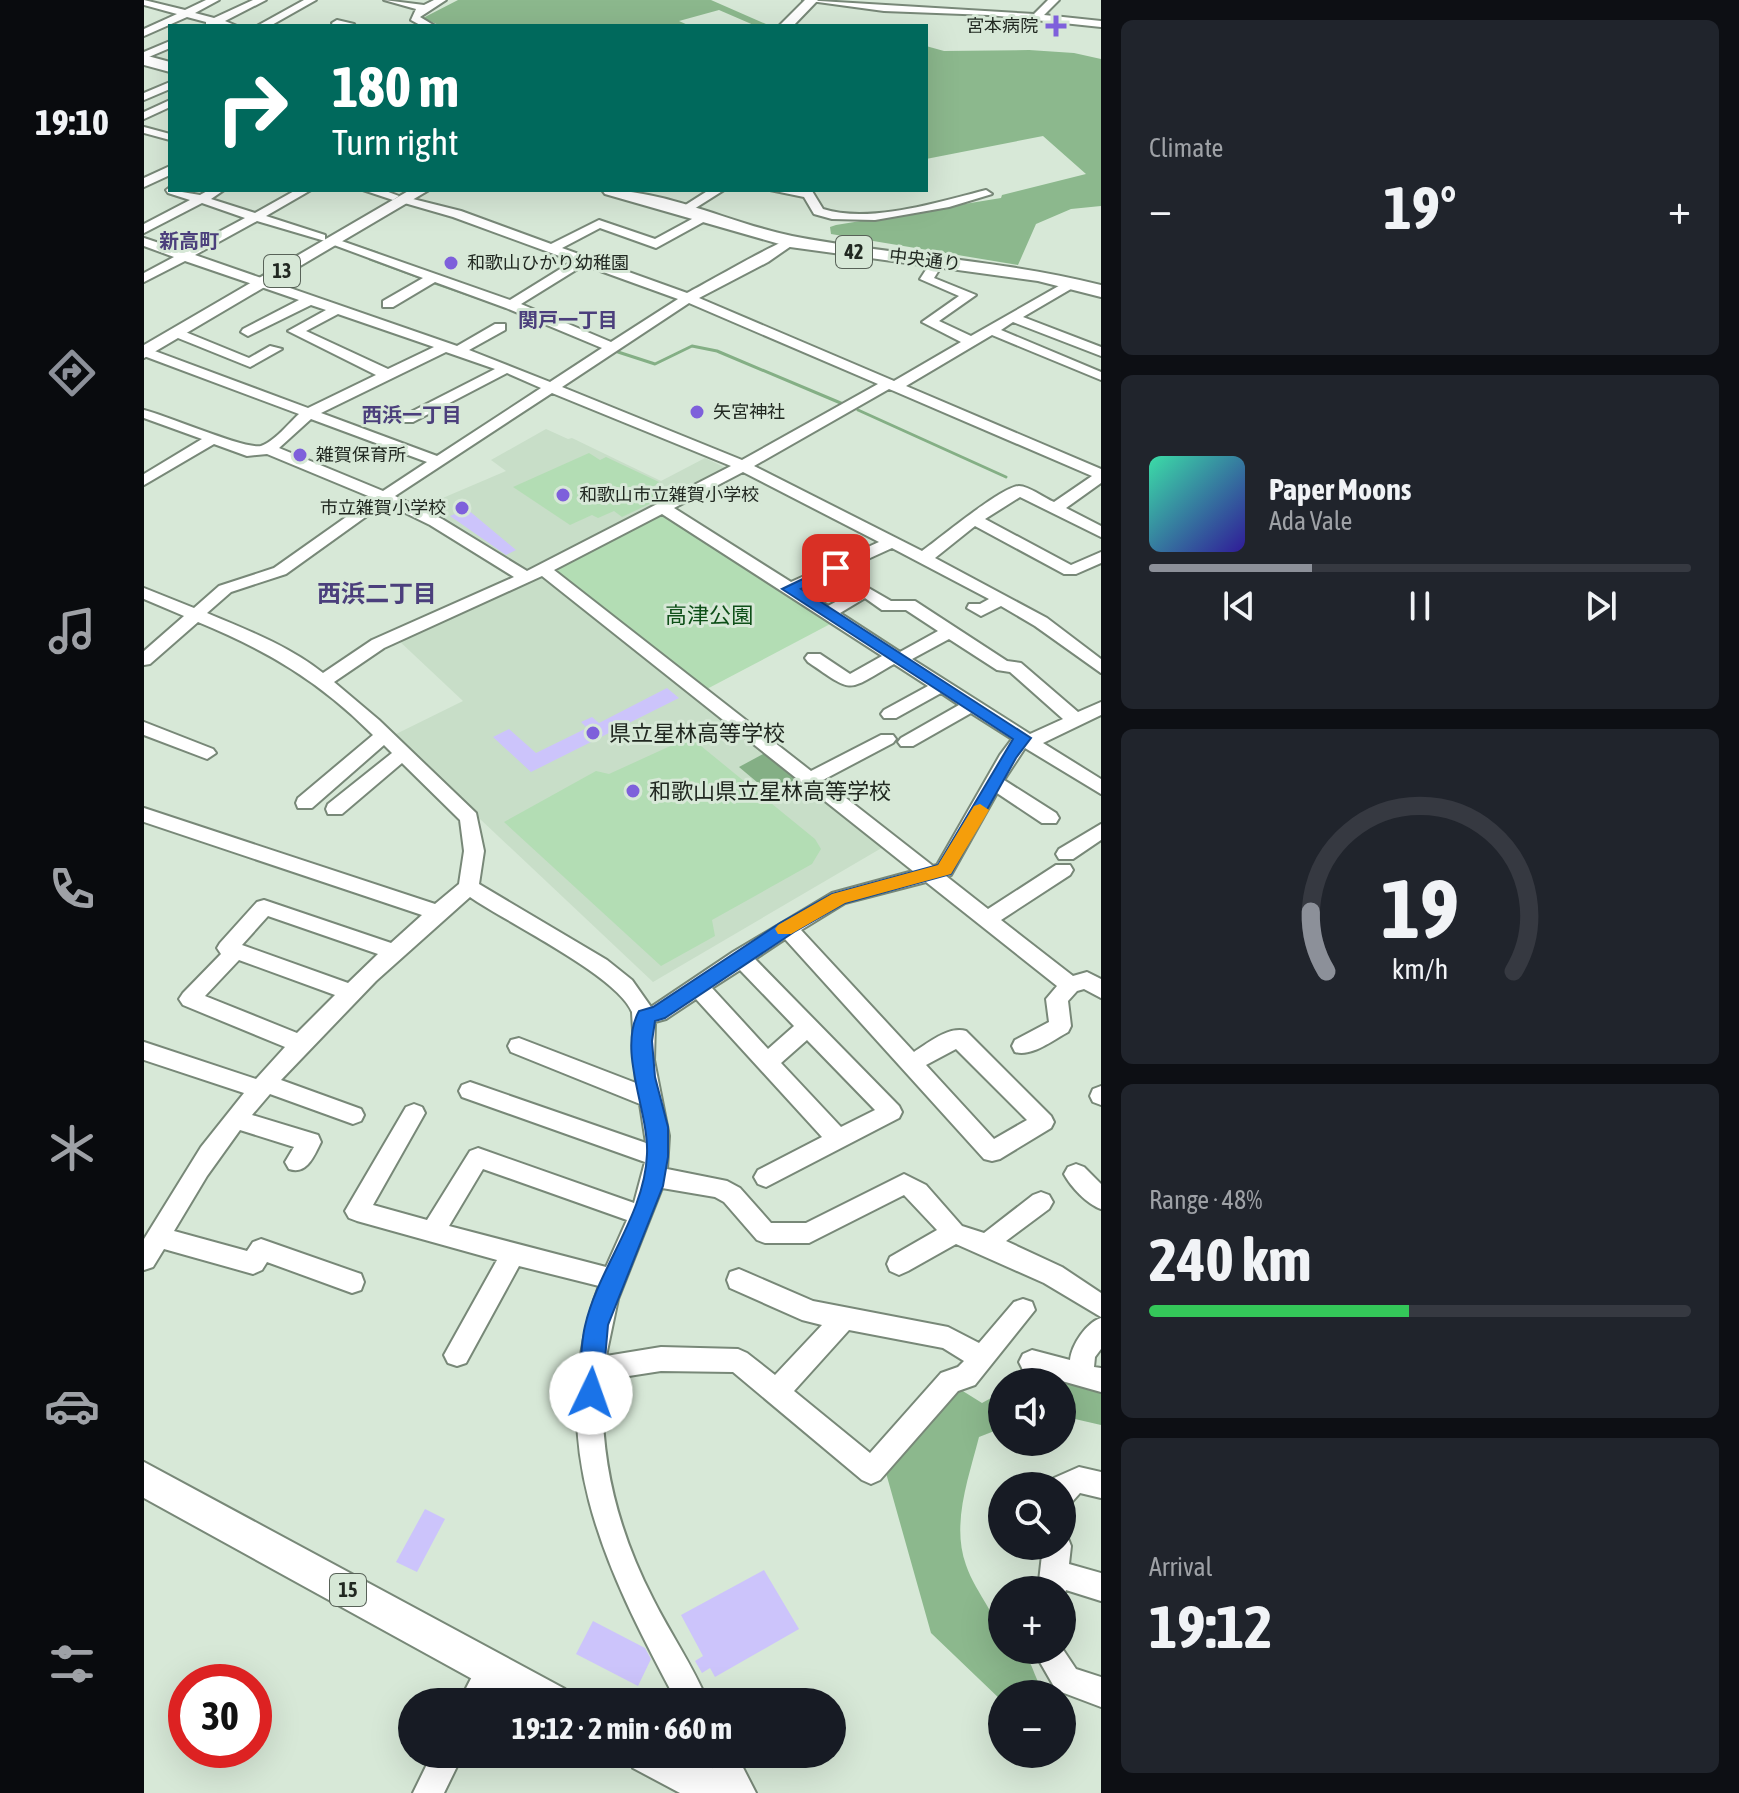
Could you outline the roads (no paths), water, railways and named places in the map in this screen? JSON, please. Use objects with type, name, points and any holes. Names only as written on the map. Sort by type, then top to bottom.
[{"type":"highway","points":[[144,58],[168,69]]},
{"type":"highway","name":"中央通り","points":[[618,192],[790,241],[1038,275],[1101,291]]},
{"type":"main road","points":[[778,24],[801,0]]},
{"type":"main road","points":[[788,24],[810,0]]},
{"type":"main road","name":"13","points":[[144,349],[401,195]]},
{"type":"main road","name":"13","points":[[144,349],[178,333],[256,281]]},
{"type":"main road","name":"15","points":[[144,1479],[526,1688]]},
{"type":"main road","points":[[673,1768],[719,1793]]},
{"type":"street","points":[[144,33],[214,0]]},
{"type":"street","points":[[144,2],[186,13],[211,24],[261,0]]},
{"type":"street","points":[[266,24],[311,0]]},
{"type":"street","points":[[389,0],[425,8]]},
{"type":"street","points":[[404,24],[441,0]]},
{"type":"street","points":[[810,0],[1098,22]]},
{"type":"street","points":[[1014,15],[1027,0]]},
{"type":"street","points":[[1036,17],[1054,0]]},
{"type":"street","points":[[415,18],[426,24]]},
{"type":"street","points":[[337,23],[341,24]]},
{"type":"street","points":[[144,58],[168,45]]},
{"type":"street","points":[[144,85],[168,71]]},
{"type":"street","points":[[144,97],[168,86]]},
{"type":"street","points":[[144,116],[168,104]]},
{"type":"street","points":[[144,130],[168,136]]},
{"type":"street","points":[[145,182],[168,171]]},
{"type":"street","points":[[145,182],[168,189]]},
{"type":"street","points":[[178,192],[327,240],[511,305],[613,348]]},
{"type":"street","points":[[144,229],[214,192]]},
{"type":"street","points":[[144,278],[301,192]]},
{"type":"street","points":[[682,211],[715,192]]},
{"type":"street","points":[[792,192],[808,194],[818,211],[827,216],[842,217],[888,214],[986,194]]},
{"type":"street","points":[[401,195],[688,298],[1101,475]]},
{"type":"street","points":[[553,248],[599,224],[656,244],[703,217]]},
{"type":"street","points":[[144,660],[232,585],[280,571],[384,497],[556,388],[688,298],[764,259],[790,241]]},
{"type":"street","points":[[144,242],[507,368],[649,430],[743,466],[894,541],[1001,599],[1041,622],[1101,668]]},
{"type":"street","points":[[511,305],[583,260]]},
{"type":"street","points":[[938,262],[926,279],[969,295],[929,322],[973,342]]},
{"type":"street","points":[[388,304],[433,278]]},
{"type":"street","points":[[321,683],[378,644],[534,574],[743,466],[993,331],[1071,283]]},
{"type":"street","points":[[248,332],[310,300]]},
{"type":"street","points":[[337,309],[295,331],[388,375]]},
{"type":"street","points":[[1014,318],[1101,352]]},
{"type":"street","points":[[269,449],[309,413],[500,327]]},
{"type":"street","points":[[993,331],[1099,376]]},
{"type":"street","points":[[178,333],[250,363],[275,349]]},
{"type":"street","points":[[144,349],[440,462]]},
{"type":"street","points":[[408,419],[507,368]]},
{"type":"street","points":[[144,414],[168,420],[247,452],[269,449],[384,497],[534,574],[810,779],[1070,985]]},
{"type":"street","points":[[144,480],[214,438]]},
{"type":"street","points":[[1056,508],[1101,475]]},
{"type":"street","points":[[924,558],[974,519],[1019,491],[1101,532]]},
{"type":"street","points":[[662,507],[1101,788]]},
{"type":"street","points":[[974,519],[1070,571],[1101,557]]},
{"type":"street","points":[[790,589],[894,541]]},
{"type":"street","points":[[828,613],[865,591],[888,606],[909,605],[1003,666],[1015,667],[1076,720]]},
{"type":"street","points":[[144,593],[197,613],[302,665],[384,735],[469,818],[474,851],[469,887],[351,992],[301,1044],[218,1142],[144,1260]]},
{"type":"street","points":[[975,608],[981,611],[1001,599]]},
{"type":"street","points":[[814,658],[849,682],[951,631]]},
{"type":"street","points":[[890,714],[941,686]]},
{"type":"street","points":[[907,742],[972,705]]},
{"type":"street","points":[[646,1016],[658,1013],[740,957],[839,898],[944,870],[994,782],[1026,740],[1101,708]]},
{"type":"street","points":[[144,728],[207,753]]},
{"type":"street","points":[[305,803],[384,735]]},
{"type":"street","points":[[810,779],[887,739]]},
{"type":"street","points":[[335,809],[402,754]]},
{"type":"street","points":[[994,782],[1049,818]]},
{"type":"street","points":[[144,815],[438,913]]},
{"type":"street","points":[[986,920],[1101,831]]},
{"type":"street","points":[[469,887],[602,967],[634,997],[646,1016],[642,1041],[649,1098],[657,1127],[656,1167],[596,1325],[591,1370],[590,1439],[599,1503],[625,1574],[686,1688]]},
{"type":"street","points":[[351,992],[227,948],[264,907],[394,952]]},
{"type":"street","points":[[787,928],[992,1152],[1043,1122],[958,1037],[912,1063]]},
{"type":"street","points":[[236,951],[190,999],[301,1044]]},
{"type":"street","points":[[740,957],[891,1112],[766,1177]]},
{"type":"street","points":[[1023,1046],[1060,1026],[1057,999],[1070,985],[1087,980],[1101,990]]},
{"type":"street","points":[[697,986],[838,1139]]},
{"type":"street","points":[[767,1062],[808,1027]]},
{"type":"street","points":[[519,1046],[649,1098]]},
{"type":"street","points":[[144,1051],[353,1115]]},
{"type":"street","points":[[470,1091],[656,1167],[719,1188],[732,1195],[765,1233],[809,1233],[904,1184],[918,1192],[954,1233],[989,1245],[1053,1275],[1101,1306]]},
{"type":"street","points":[[414,1113],[357,1211],[613,1279]]},
{"type":"street","points":[[236,1120],[310,1142],[297,1162]]},
{"type":"street","points":[[433,1232],[478,1158],[640,1215]]},
{"type":"street","points":[[1076,1174],[1101,1199]]},
{"type":"street","points":[[989,1245],[996,1235],[1041,1202]]},
{"type":"street","points":[[899,1264],[954,1233]]},
{"type":"street","points":[[159,1237],[253,1263],[261,1249],[352,1282]]},
{"type":"street","points":[[457,1355],[513,1254]]},
{"type":"street","points":[[739,1280],[811,1312],[948,1338],[981,1358]]},
{"type":"street","points":[[591,1370],[661,1359],[738,1361],[871,1471],[950,1381],[966,1377],[1023,1310]]},
{"type":"street","points":[[775,1393],[843,1320]]},
{"type":"street","points":[[1091,1378],[1083,1354],[1101,1329]]},
{"type":"street","points":[[1032,1362],[1091,1378]]},
{"type":"street","points":[[1076,1481],[1101,1485]]},
{"type":"street","points":[[1054,1570],[1101,1587]]},
{"type":"street","points":[[1056,1664],[1066,1680],[1101,1692]]},
{"type":"street","points":[[481,1688],[491,1669]]},
{"type":"street","points":[[428,1793],[441,1768]]},
{"type":"street","points":[[728,1768],[741,1793]]},
{"type":"waterway","points":[[338,240],[377,253]]},
{"type":"waterway","points":[[370,259],[422,278]]},
{"type":"waterway","points":[[432,282],[493,303]]},
{"type":"waterway","points":[[618,352],[655,364],[692,346],[717,351],[843,404]]},
{"type":"waterway","points":[[858,410],[1006,477]]},
{"type":"place","name":"宮本病院","points":[[1056,26]]},
{"type":"place","name":"和歌山ひかり幼稚園","points":[[451,263]]},
{"type":"place","name":"矢宮神社","points":[[697,412]]},
{"type":"place","name":"雑賀保育所","points":[[300,455]]},
{"type":"place","name":"和歌山市立雑賀小学校","points":[[563,495]]},
{"type":"place","name":"市立雑賀小学校","points":[[462,508]]},
{"type":"place","name":"県立星林高等学校","points":[[593,733]]},
{"type":"place","name":"和歌山県立星林高等学校","points":[[633,791]]},
{"type":"district","name":"新高町","points":[[189,241]]},
{"type":"district","name":"関戸一丁目","points":[[568,320]]},
{"type":"district","name":"西浜一丁目","points":[[412,415]]},
{"type":"district","name":"西浜二丁目","points":[[377,594]]},
{"type":"park label","name":"高津公園","points":[[709,615]]}]
